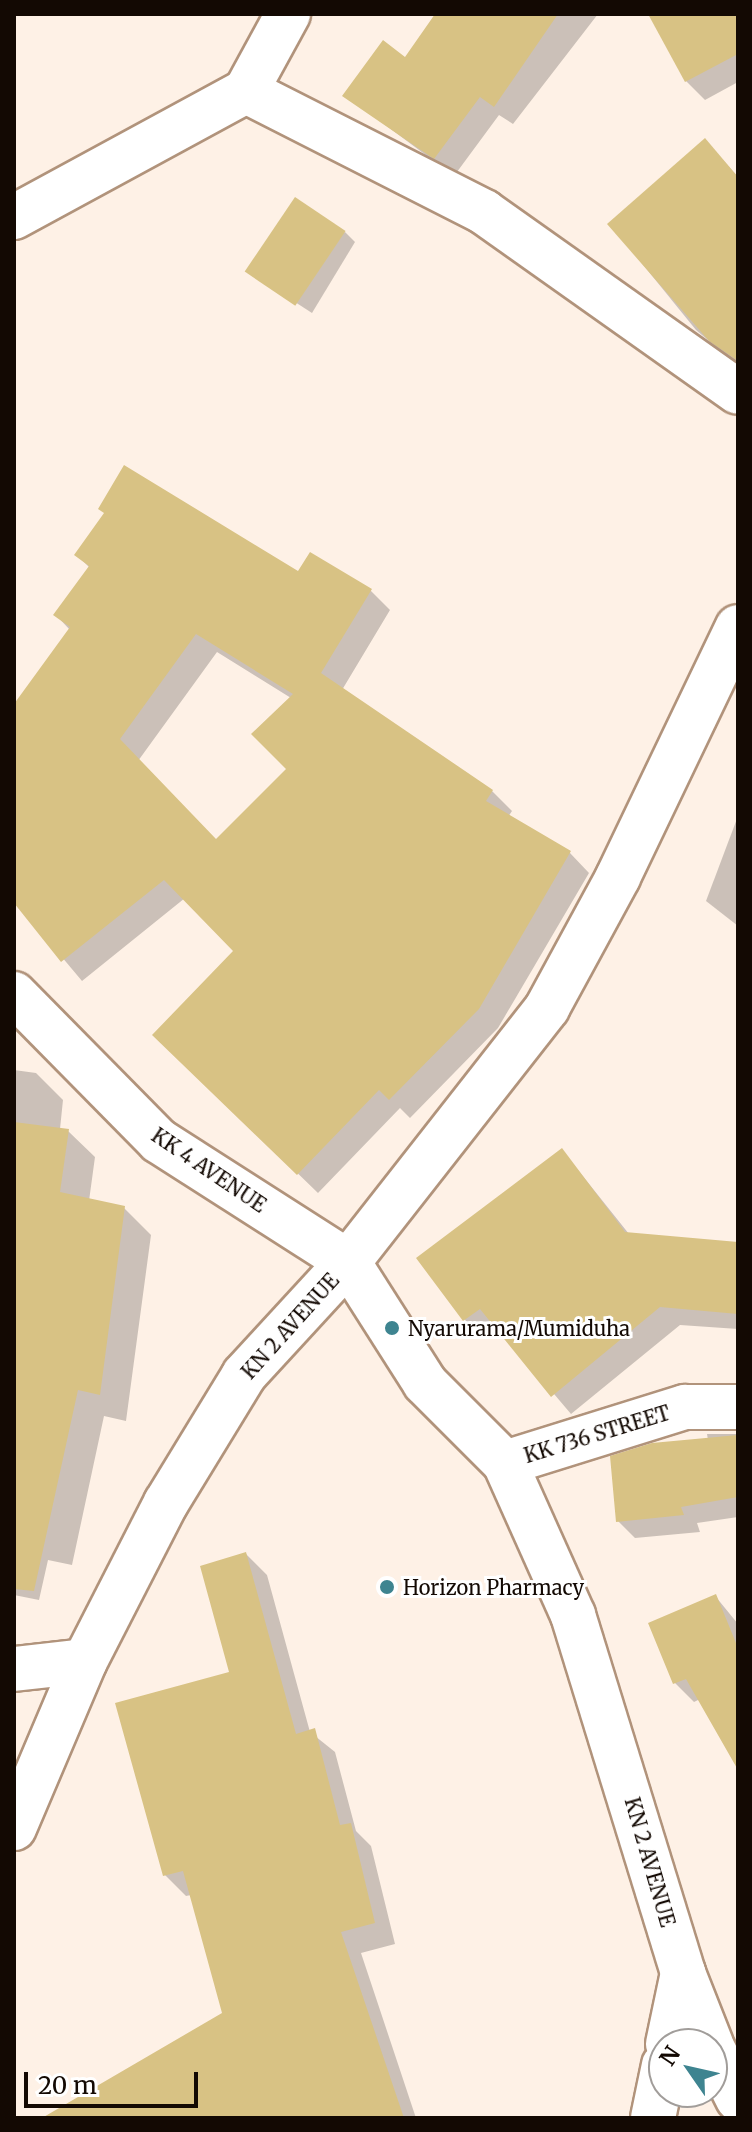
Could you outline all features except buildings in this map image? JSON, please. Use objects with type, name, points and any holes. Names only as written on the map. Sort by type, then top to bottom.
[{"type":"street","points":[[14,217],[246,91],[288,14]]},
{"type":"street","points":[[246,91],[484,212],[738,392]]},
{"type":"street","points":[[348,1262],[547,1008],[618,877],[738,627]]},
{"type":"street","name":"KK 4 AVENUE","points":[[17,1001],[159,1141],[348,1262]]},
{"type":"street","name":"KN 2 AVENUE","points":[[14,1828],[85,1661],[166,1503],[244,1375],[348,1262],[425,1383],[505,1463],[573,1615],[683,1973],[704,2028]]},
{"type":"street","name":"KK 736 STREET","points":[[505,1463],[685,1407],[738,1407]]},
{"type":"street","points":[[14,1669],[85,1661]]},
{"type":"street","points":[[671,2028],[683,1973]]},
{"type":"street","name":"KN 2 AVENUE","points":[[728,2079],[738,2099]]},
{"type":"place","name":"Nyarurama/Mumiduha","points":[[392,1328]]},
{"type":"place","name":"Horizon Pharmacy","points":[[387,1587]]}]
